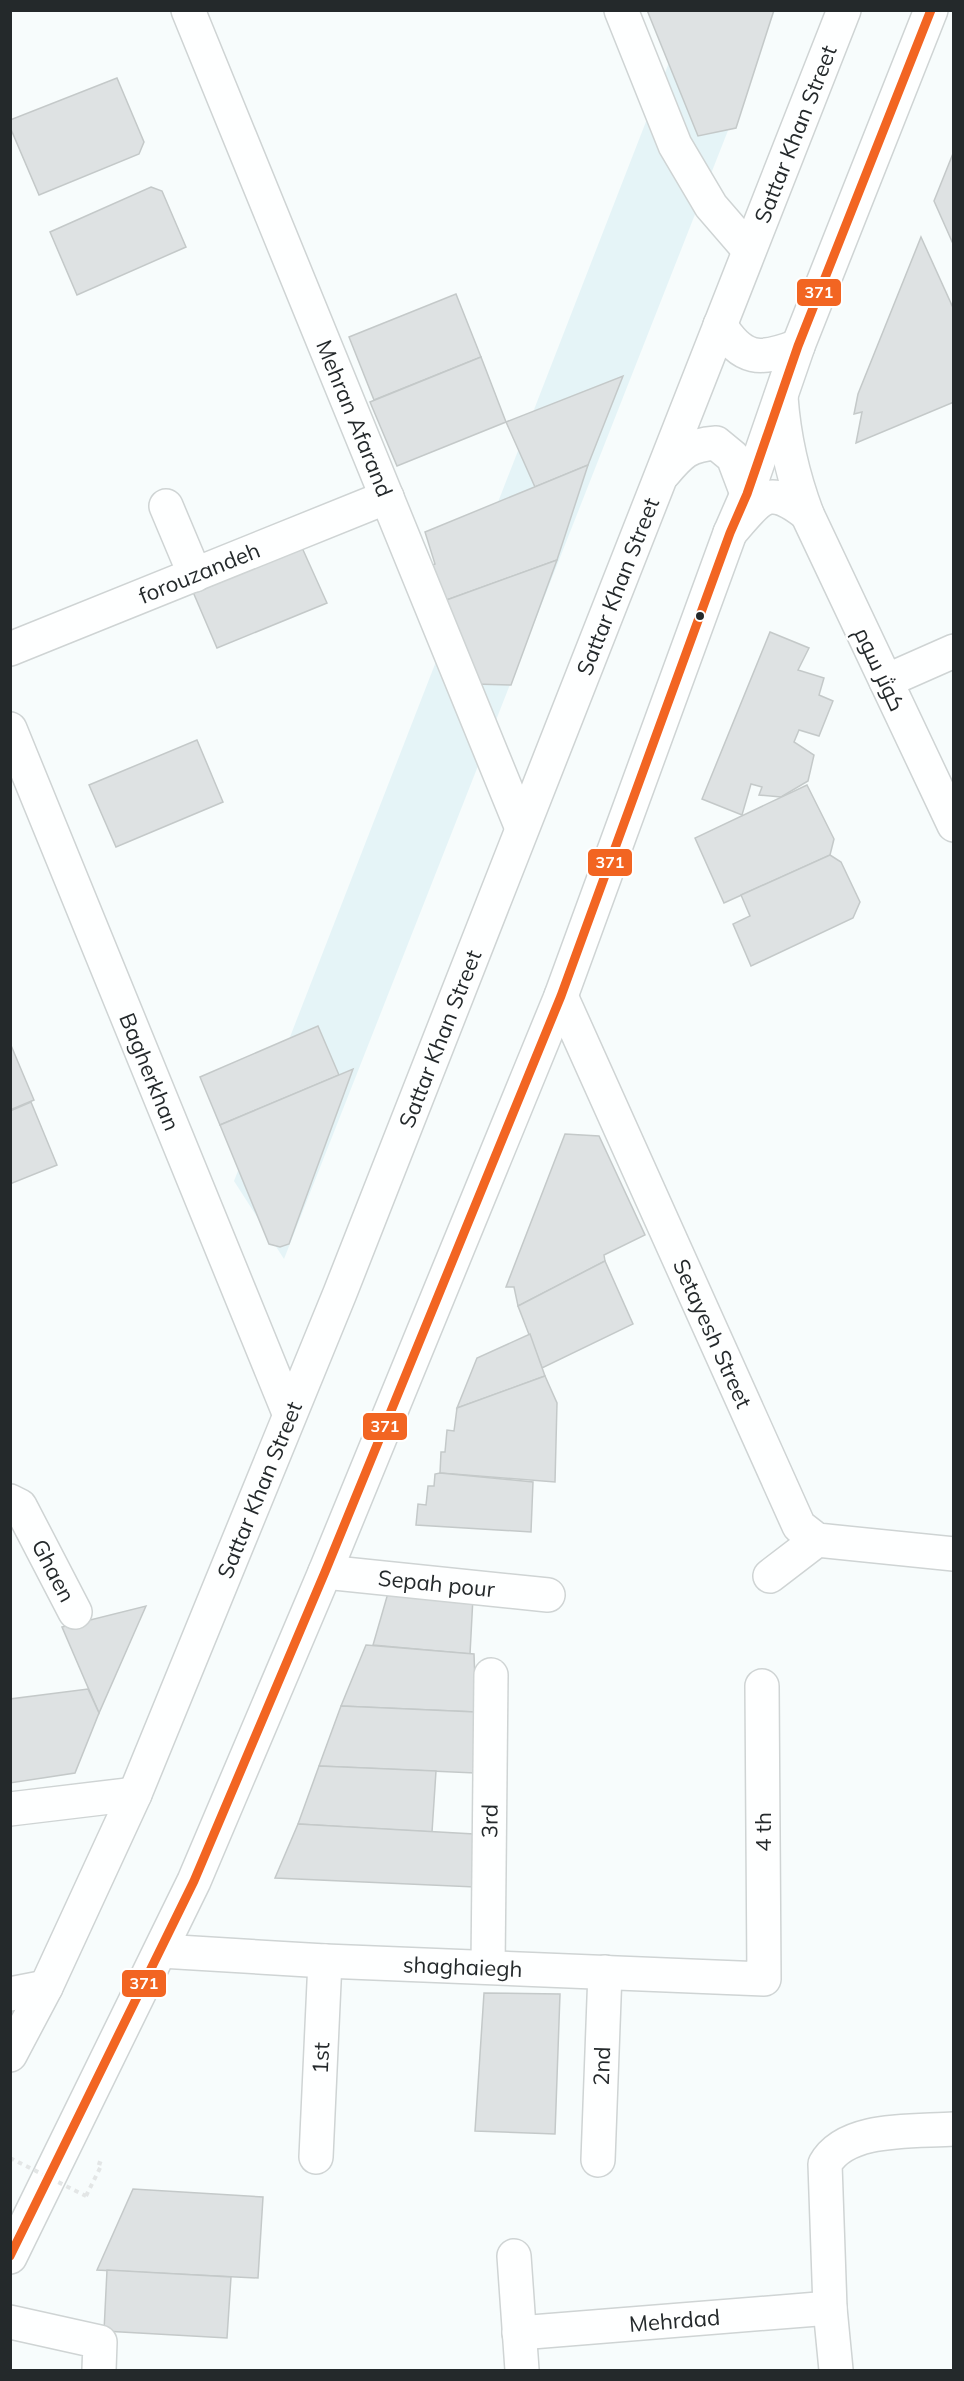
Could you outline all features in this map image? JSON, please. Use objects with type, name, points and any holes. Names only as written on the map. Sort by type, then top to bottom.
[{"type":"main road","name":"Mehran Afarand","points":[[188,10],[521,826]]},
{"type":"main road","points":[[621,10],[681,154],[711,206],[749,250]]},
{"type":"main road","name":"Sattar Khan Street","points":[[10,2055],[46,1987],[135,1794],[340,1293],[521,826],[844,10]]},
{"type":"main road","points":[[10,2257],[194,1881],[326,1572],[561,996],[730,533],[747,494],[798,346],[930,10]]},
{"type":"main road","points":[[720,325],[731,343],[747,355],[771,356],[798,346]]},
{"type":"main road","name":"کوثر سوم","points":[[781,397],[783,438],[792,474],[807,513],[954,825]]},
{"type":"main road","points":[[661,477],[680,455],[697,445],[716,444],[733,457],[747,494]]},
{"type":"main road","points":[[730,533],[755,505],[771,496],[786,497],[807,513]]},
{"type":"main road","name":"forouzandeh","points":[[10,649],[387,497]]},
{"type":"main road","points":[[166,506],[195,575]]},
{"type":"main road","points":[[886,681],[954,651]]},
{"type":"main road","name":"Bagherkhan","points":[[10,729],[289,1413]]},
{"type":"main road","name":"Setayesh Street","points":[[561,996],[799,1526],[817,1540]]},
{"type":"main road","name":"Ghaen","points":[[10,1501],[20,1506],[75,1612]]},
{"type":"main road","points":[[770,1576],[817,1540],[954,1554]]},
{"type":"main road","name":"Sepah pour","points":[[326,1572],[548,1595]]},
{"type":"main road","name":"3rd","points":[[488,1967],[491,1675]]},
{"type":"main road","name":"4 th","points":[[762,1686],[764,1979]]},
{"type":"main road","points":[[10,1809],[135,1794]]},
{"type":"main road","name":"shaghaiegh","points":[[161,1951],[325,1961],[764,1979]]},
{"type":"main road","name":"1st","points":[[316,2157],[325,1961]]},
{"type":"main road","name":"2nd","points":[[598,2160],[605,1972]]},
{"type":"main road","points":[[10,1994],[46,1987]]},
{"type":"main road","points":[[836,2370],[830,2308],[825,2164],[831,2153],[842,2144],[860,2137],[954,2129]]},
{"type":"main road","points":[[514,2256],[522,2370]]},
{"type":"main road","name":"Mehrdad","points":[[519,2333],[830,2308]]},
{"type":"main road","points":[[10,2322],[100,2342],[99,2370]]},
{"type":"path","points":[[10,2158],[86,2196],[102,2164]]},
{"type":"shaded area","points":[[689,11],[775,11],[284,1259],[234,1181]]},
{"type":"building","points":[[647,10],[774,10],[736,128],[698,136]]},
{"type":"building","points":[[117,78],[144,142],[139,154],[39,195],[10,127],[10,120]]},
{"type":"building","points":[[954,151],[954,246],[934,201]]},
{"type":"building","points":[[151,187],[162,191],[186,247],[77,295],[50,232]]},
{"type":"building","points":[[921,237],[954,310],[954,402],[856,443],[862,412],[854,414],[858,394]]},
{"type":"building","points":[[456,294],[481,357],[374,400],[349,337]]},
{"type":"building","points":[[481,357],[506,422],[397,466],[370,402]]},
{"type":"building","points":[[623,376],[588,465],[535,487],[506,422]]},
{"type":"building","points":[[588,465],[557,560],[441,602],[427,567],[435,564],[425,532]]},
{"type":"building","points":[[299,541],[327,603],[217,648],[190,585]]},
{"type":"building","points":[[557,560],[511,685],[475,684],[441,602]]},
{"type":"building","points":[[770,632],[809,648],[798,670],[824,678],[819,695],[833,701],[819,736],[799,730],[794,742],[814,755],[808,781],[781,797],[759,795],[762,787],[751,784],[742,815],[702,799]]},
{"type":"building","points":[[197,740],[223,802],[116,847],[89,785]]},
{"type":"building","points":[[807,785],[834,839],[830,855],[724,903],[695,838]]},
{"type":"building","points":[[830,855],[841,862],[860,902],[853,918],[751,966],[733,924],[750,916],[741,895]]},
{"type":"building","points":[[318,1026],[339,1075],[220,1125],[200,1077]]},
{"type":"building","points":[[10,1043],[34,1100],[10,1110]]},
{"type":"building","points":[[353,1069],[289,1244],[280,1247],[269,1244],[220,1125]]},
{"type":"building","points":[[31,1102],[57,1165],[10,1184],[10,1111]]},
{"type":"building","points":[[565,1134],[599,1136],[645,1235],[604,1255],[605,1261],[518,1306],[514,1287],[506,1287]]},
{"type":"building","points":[[605,1261],[633,1324],[542,1368],[518,1306]]},
{"type":"building","points":[[530,1334],[545,1376],[457,1408],[477,1358]]},
{"type":"building","points":[[545,1376],[557,1403],[555,1482],[440,1473],[441,1452],[445,1452],[447,1430],[454,1431],[457,1408]]},
{"type":"building","points":[[435,1474],[533,1482],[531,1532],[416,1525],[418,1504],[426,1505],[428,1486],[434,1486]]},
{"type":"building","points":[[388,1593],[473,1597],[470,1654],[373,1645]]},
{"type":"building","points":[[146,1606],[99,1713],[62,1627]]},
{"type":"building","points":[[366,1645],[474,1654],[476,1712],[341,1706]]},
{"type":"building","points":[[88,1689],[99,1713],[75,1773],[10,1783],[10,1699]]},
{"type":"building","points":[[341,1706],[476,1712],[475,1773],[319,1766]]},
{"type":"building","points":[[319,1766],[436,1771],[432,1832],[298,1824]]},
{"type":"building","points":[[298,1824],[474,1834],[475,1887],[275,1878]]},
{"type":"building","points":[[484,1993],[560,1994],[555,2134],[475,2131]]},
{"type":"building","points":[[133,2189],[263,2197],[258,2278],[97,2270]]},
{"type":"building","points":[[107,2270],[231,2277],[227,2338],[104,2331]]},
{"type":"transit line","name":"371","points":[[10,2256],[194,1881],[325,1572],[561,996],[730,533],[747,494],[798,346],[931,10]]}]
